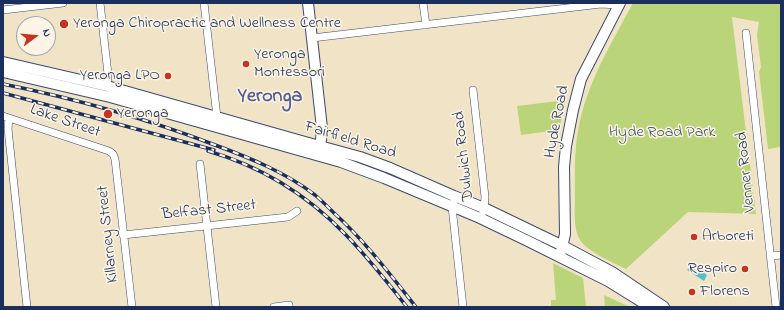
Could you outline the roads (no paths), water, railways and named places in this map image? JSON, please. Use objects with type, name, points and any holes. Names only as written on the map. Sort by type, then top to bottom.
[{"type":"main road","points":[[308,3],[322,128],[318,151]]},
{"type":"main road","name":"Hyde Road","points":[[559,256],[563,246],[565,234],[564,167],[566,146],[573,110],[581,79],[619,4]]},
{"type":"main road","name":"Fairfield Road","points":[[3,62],[107,86],[217,117],[318,151],[341,162],[384,178],[480,218],[608,280],[647,306]]},
{"type":"main road","name":"Fairfield Road","points":[[3,72],[110,97],[318,151],[360,157],[484,208],[563,246],[612,272],[664,307]]},
{"type":"street","points":[[3,10],[62,3]]},
{"type":"street","points":[[100,3],[108,74],[107,86]]},
{"type":"street","points":[[204,3],[217,117]]},
{"type":"street","points":[[423,3],[426,25]]},
{"type":"street","points":[[312,38],[601,4],[619,4]]},
{"type":"street","name":"Venner Road","points":[[746,34],[776,307]]},
{"type":"street","name":"Dulwich Road","points":[[473,90],[485,197],[484,208],[480,218]]},
{"type":"street","points":[[6,117],[27,307]]},
{"type":"street","name":"Lake Street","points":[[6,117],[109,151],[113,154],[115,159]]},
{"type":"street","name":"Killarney Street","points":[[115,159],[132,307]]},
{"type":"street","points":[[200,164],[216,307]]},
{"type":"street","points":[[454,196],[452,207],[463,307]]},
{"type":"street","name":"Belfast Street","points":[[123,235],[288,217],[297,211]]},
{"type":"street","points":[[770,256],[781,255]]},
{"type":"street","points":[[274,307],[289,305]]},
{"type":"water","points":[[690,267],[707,275],[704,281],[687,270]]},
{"type":"railway","points":[[3,84],[58,96],[163,126],[254,160],[292,179],[315,195],[355,234],[416,307]]},
{"type":"railway","points":[[3,93],[214,150]]},
{"type":"railway","points":[[208,151],[227,157],[264,173],[298,194],[314,206],[329,219],[377,269],[407,307]]},
{"type":"place","name":"Yeronga Chiropractic and Wellness Centre","points":[[64,24]]},
{"type":"place","name":"Yeronga Montessori","points":[[246,64]]},
{"type":"place","name":"Yeronga LPO","points":[[168,76]]},
{"type":"place","name":"Yeronga","points":[[108,114]]},
{"type":"place","name":"Arboreti","points":[[694,237]]},
{"type":"place","name":"Respiro","points":[[745,269]]},
{"type":"place","name":"Florens","points":[[692,292]]},
{"type":"district","name":"Yeronga","points":[[270,98]]},
{"type":"park label","name":"Hyde Road Park","points":[[662,133]]}]
